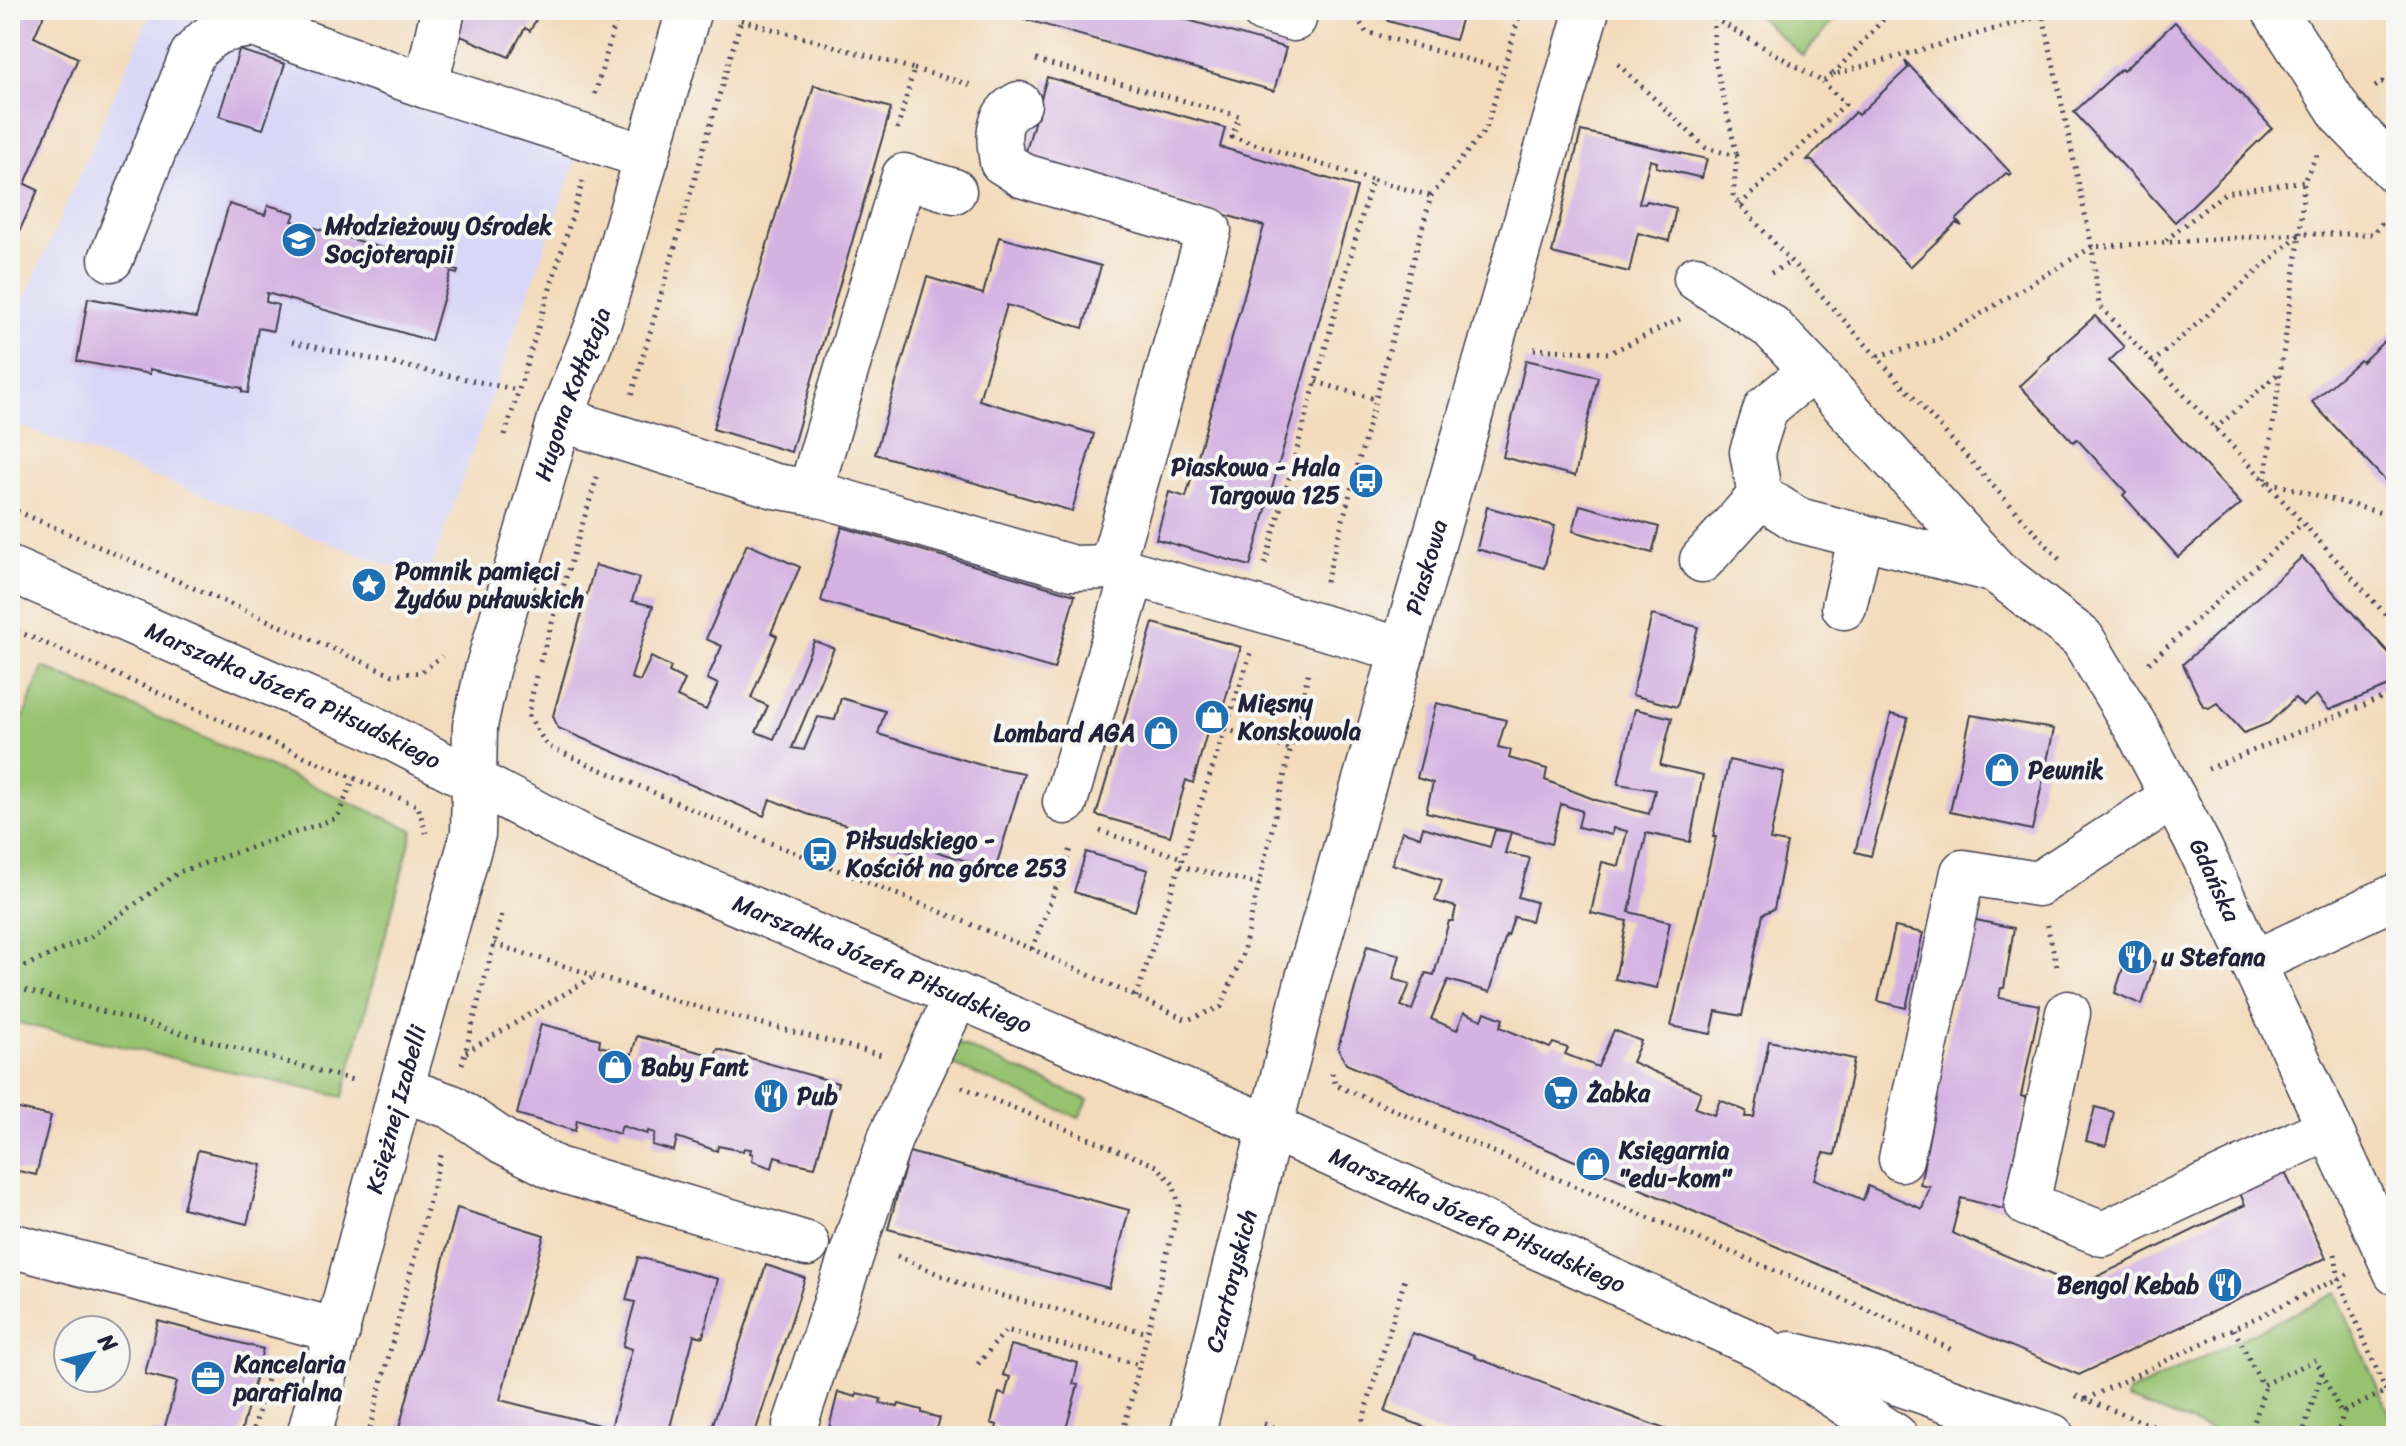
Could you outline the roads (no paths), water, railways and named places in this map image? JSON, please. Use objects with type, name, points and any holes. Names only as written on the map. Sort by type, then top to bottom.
[{"type":"main road","points":[[426,86],[443,10]]},
{"type":"main road","name":"Hugona Kołłątaja","points":[[476,782],[475,726],[487,670],[560,419],[600,319],[689,10]]},
{"type":"main road","name":"Piaskowa","points":[[1270,1127],[1308,978],[1587,10]]},
{"type":"main road","points":[[2274,10],[2344,118],[2396,172]]},
{"type":"main road","points":[[111,259],[192,55],[204,39],[225,27],[304,25],[426,86],[647,157]]},
{"type":"main road","points":[[1010,87],[1009,109],[997,132],[1002,162],[1024,176],[1209,230],[1122,571],[1072,814]]},
{"type":"main road","points":[[810,492],[904,176],[954,191]]},
{"type":"main road","points":[[1696,278],[1771,327],[1996,571]]},
{"type":"main road","points":[[1812,370],[1766,408],[1752,452],[1760,496],[1798,520],[1996,571]]},
{"type":"main road","points":[[560,419],[775,486],[810,492],[1073,568],[1122,571],[1403,650]]},
{"type":"main road","points":[[1702,560],[1760,496]]},
{"type":"main road","points":[[1844,607],[1861,536]]},
{"type":"main road","name":"Marszałka Józefa Piłsudskiego","points":[[10,569],[369,726],[590,841],[1270,1127],[1760,1347],[1891,1435]]},
{"type":"main road","name":"Gdańska","points":[[1996,571],[2082,638],[2138,731],[2189,783],[2200,848],[2391,1262]]},
{"type":"main road","name":"Księżnej Izabelli","points":[[309,1436],[401,1089],[473,834],[476,782]]},
{"type":"main road","points":[[1901,1159],[1963,872],[2038,884],[2189,783]]},
{"type":"main road","points":[[2253,963],[2396,896]]},
{"type":"main road","points":[[796,1436],[795,1425],[891,1136],[957,995]]},
{"type":"main road","points":[[2068,1013],[2027,1204],[2103,1234],[2329,1128]]},
{"type":"main road","points":[[401,1089],[452,1107],[504,1142],[557,1169],[807,1244]]},
{"type":"main road","name":"Czartoryskich","points":[[1192,1436],[1270,1127]]},
{"type":"main road","points":[[10,1245],[338,1331]]},
{"type":"main road","name":"Marszałka Józefa Piłsudskiego","points":[[1760,1347],[1875,1375],[2050,1435]]},
{"type":"place","name":"Młodzieżowy Ośrodek Socjoterapii","points":[[299,240]]},
{"type":"place","name":"Piaskowa - Hala Targowa 125","points":[[1366,481]]},
{"type":"place","name":"Pomnik pamięci Żydów puławskich","points":[[369,585]]},
{"type":"place","name":"Mięsny Konskowola","points":[[1212,717]]},
{"type":"place","name":"Lombard AGA","points":[[1161,733]]},
{"type":"place","name":"Pewnik","points":[[2002,770]]},
{"type":"place","name":"Piłsudskiego - Kościół na górce 253","points":[[820,854]]},
{"type":"place","name":"u Stefana","points":[[2135,957]]},
{"type":"place","name":"Baby Fant","points":[[615,1067]]},
{"type":"place","name":"Żabka","points":[[1561,1093]]},
{"type":"place","name":"Pub","points":[[771,1096]]},
{"type":"place","name":"Księgarnia \"edu-kom\"","points":[[1593,1164]]},
{"type":"place","name":"Bengol Kebab","points":[[2225,1285]]},
{"type":"place","name":"Kancelaria parafialna","points":[[208,1378]]}]
